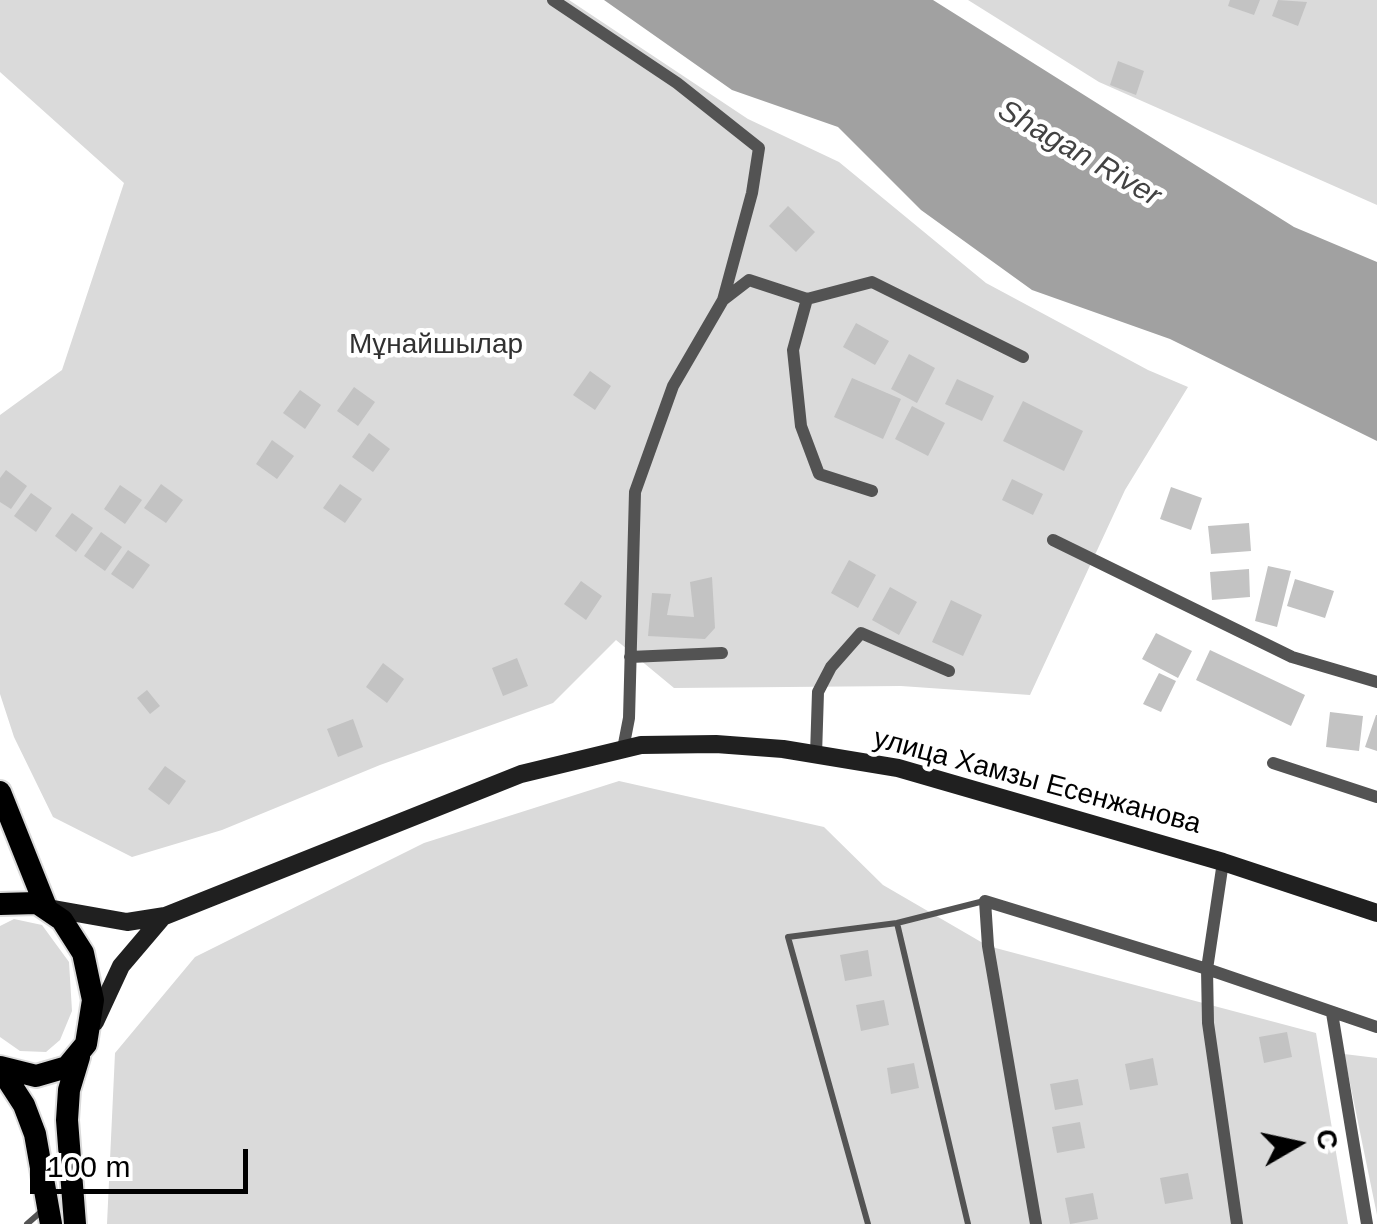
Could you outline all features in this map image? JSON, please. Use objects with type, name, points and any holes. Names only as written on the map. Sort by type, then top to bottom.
[{"type":"highway","points":[[0,792],[46,907],[72,932],[90,976],[92,1021],[69,1090],[67,1120],[75,1224]]},
{"type":"highway","points":[[0,904],[26,901],[46,907]]},
{"type":"highway","points":[[0,1068],[36,1076],[52,1074],[83,1050]]},
{"type":"highway","points":[[0,1068],[24,1105],[35,1134],[49,1215]]},
{"type":"street","points":[[553,0],[677,83],[759,148],[752,193],[724,300],[673,386],[635,492],[629,718],[623,748]]},
{"type":"street","points":[[724,300],[749,280],[807,299],[872,282],[1024,356]]},
{"type":"street","points":[[807,299],[792,350],[802,426],[819,474],[872,491]]},
{"type":"street","points":[[1054,540],[1292,658],[1377,682]]},
{"type":"street","points":[[816,754],[818,692],[831,667],[861,633],[949,672]]},
{"type":"street","points":[[630,657],[722,654]]},
{"type":"street","name":"улица Хамзы Есенжанова","points":[[165,916],[521,774],[623,748],[716,744],[816,754],[898,768],[1223,862],[1377,912]]},
{"type":"street","points":[[1273,763],[1377,797]]},
{"type":"street","points":[[1223,862],[1207,968],[1208,1023],[1238,1224]]},
{"type":"street","points":[[1036,1224],[988,946],[985,901],[1207,968],[1377,1027]]},
{"type":"street","points":[[46,907],[128,922],[165,916]]},
{"type":"street","points":[[83,1050],[121,966],[136,943],[165,916]]},
{"type":"street","points":[[1332,1013],[1367,1224]]},
{"type":"lane","points":[[868,1224],[788,936],[896,923],[985,901]]},
{"type":"lane","points":[[896,923],[968,1224]]},
{"type":"lane","points":[[27,1224],[49,1215]]},
{"type":"green space","name":"Мұнайшылар","points":[[0,0],[569,0],[748,119],[839,162],[986,283],[1148,370],[1188,387],[1125,490],[1030,695],[901,686],[674,688],[616,640],[553,703],[380,765],[222,830],[132,857],[53,817],[14,737],[0,694],[0,415],[62,370],[124,183],[0,72]]},
{"type":"green space","points":[[968,0],[1377,0],[1377,205],[1099,82]]},
{"type":"green space","points":[[619,781],[824,827],[883,885],[988,946],[1316,1033],[1348,1224],[107,1224],[115,1053],[195,957],[424,843]]},
{"type":"green space","points":[[14,919],[42,925],[69,962],[72,1011],[60,1040],[46,1052],[20,1051],[0,1037],[0,926]]},
{"type":"green space","points":[[1344,1054],[1377,1058],[1377,1215]]},
{"type":"water","name":"Shagan River","points":[[604,0],[933,0],[1294,227],[1377,262],[1377,441],[1170,339],[1032,290],[921,210],[838,127],[732,90]]},
{"type":"building","points":[[1230,0],[1260,0],[1254,15],[1228,6]]},
{"type":"building","points":[[1278,0],[1307,2],[1298,26],[1272,16]]},
{"type":"building","points":[[1118,61],[1144,71],[1136,95],[1110,85]]},
{"type":"building","points":[[788,206],[815,232],[796,252],[769,226]]},
{"type":"building","points":[[856,323],[889,341],[875,365],[843,347]]},
{"type":"building","points":[[909,354],[935,368],[917,403],[891,389]]},
{"type":"building","points":[[590,371],[611,386],[595,410],[573,395]]},
{"type":"building","points":[[852,378],[901,399],[883,439],[834,417]]},
{"type":"building","points":[[957,379],[994,396],[982,421],[945,404]]},
{"type":"building","points":[[354,387],[375,402],[358,426],[337,411]]},
{"type":"building","points":[[300,390],[321,405],[305,429],[283,413]]},
{"type":"building","points":[[1023,401],[1083,431],[1064,471],[1003,441]]},
{"type":"building","points":[[912,406],[945,423],[928,456],[895,439]]},
{"type":"building","points":[[369,433],[390,449],[373,472],[352,457]]},
{"type":"building","points":[[272,440],[294,456],[277,479],[256,464]]},
{"type":"building","points":[[6,470],[27,486],[11,509],[0,502],[0,478]]},
{"type":"building","points":[[1012,479],[1043,494],[1033,515],[1002,500]]},
{"type":"building","points":[[161,484],[183,500],[166,523],[144,508]]},
{"type":"building","points":[[340,484],[362,499],[345,523],[323,508]]},
{"type":"building","points":[[120,485],[142,500],[125,524],[104,509]]},
{"type":"building","points":[[1171,487],[1202,498],[1191,530],[1160,519]]},
{"type":"building","points":[[31,493],[52,508],[36,532],[14,516]]},
{"type":"building","points":[[72,513],[93,528],[76,552],[55,536]]},
{"type":"building","points":[[1249,523],[1251,551],[1211,554],[1208,526]]},
{"type":"building","points":[[101,532],[122,547],[105,571],[84,556]]},
{"type":"building","points":[[128,550],[150,565],[133,589],[111,574]]},
{"type":"building","points":[[849,560],[876,575],[858,608],[831,593]]},
{"type":"building","points":[[1268,566],[1291,571],[1277,627],[1255,621]]},
{"type":"building","points":[[1249,569],[1250,597],[1212,600],[1210,572]]},
{"type":"building","points":[[712,577],[715,628],[705,639],[648,636],[652,593],[671,594],[667,615],[694,617],[690,582]]},
{"type":"building","points":[[1295,579],[1334,591],[1325,618],[1287,606]]},
{"type":"building","points":[[581,581],[602,596],[586,620],[564,604]]},
{"type":"building","points":[[890,587],[917,602],[899,635],[872,620]]},
{"type":"building","points":[[951,600],[982,615],[963,656],[932,642]]},
{"type":"building","points":[[1156,633],[1192,651],[1178,678],[1142,659]]},
{"type":"building","points":[[1210,650],[1305,695],[1291,726],[1196,680]]},
{"type":"building","points":[[517,658],[528,686],[503,696],[492,668]]},
{"type":"building","points":[[383,663],[404,679],[387,703],[366,687]]},
{"type":"building","points":[[1159,673],[1176,681],[1161,712],[1143,704]]},
{"type":"building","points":[[147,690],[160,706],[150,714],[137,698]]},
{"type":"building","points":[[1330,712],[1363,716],[1359,751],[1326,747]]},
{"type":"building","points":[[1377,715],[1377,751],[1365,747]]},
{"type":"building","points":[[353,719],[363,747],[338,757],[327,729]]},
{"type":"building","points":[[165,766],[186,781],[169,805],[148,789]]},
{"type":"building","points":[[868,950],[872,976],[845,981],[840,955]]},
{"type":"building","points":[[884,1000],[889,1025],[861,1031],[856,1005]]},
{"type":"building","points":[[1287,1032],[1292,1057],[1264,1063],[1259,1037]]},
{"type":"building","points":[[1153,1058],[1158,1085],[1130,1090],[1125,1064]]},
{"type":"building","points":[[914,1063],[919,1088],[891,1094],[887,1068]]},
{"type":"building","points":[[1078,1079],[1083,1105],[1055,1110],[1050,1084]]},
{"type":"building","points":[[1080,1122],[1085,1148],[1057,1153],[1052,1127]]},
{"type":"building","points":[[1188,1173],[1193,1199],[1165,1204],[1160,1178]]},
{"type":"building","points":[[1093,1193],[1098,1219],[1070,1224],[1065,1198]]}]
